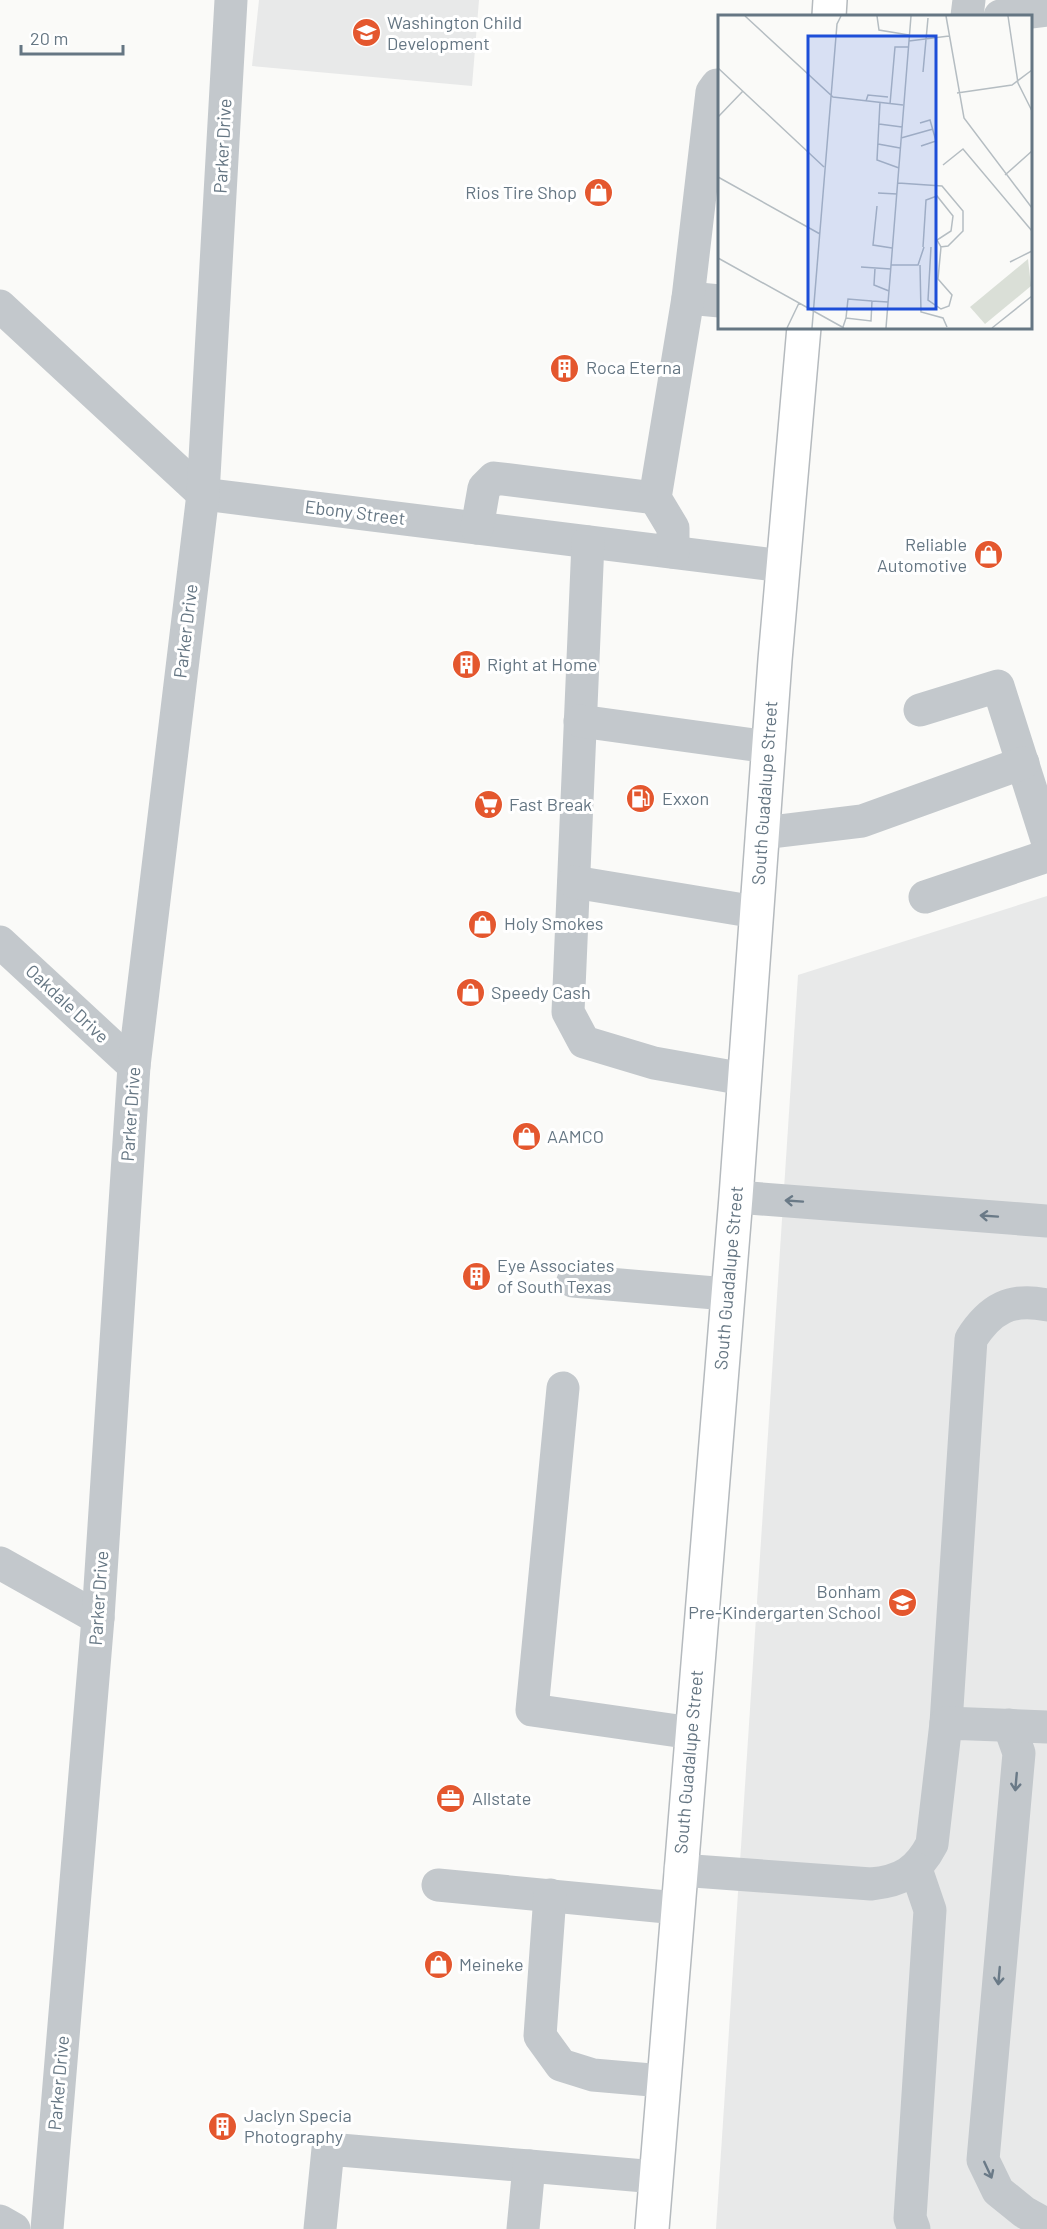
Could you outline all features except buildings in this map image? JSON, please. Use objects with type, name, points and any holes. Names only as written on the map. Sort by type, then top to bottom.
[{"type":"main road","points":[[829,15],[830,0]]},
{"type":"main road","name":"South Guadalupe Street","points":[[651,2229],[736,1197],[762,833],[804,328]]},
{"type":"street","name":"Parker Drive","points":[[47,2229],[98,1618],[134,1066],[203,494],[231,0]]},
{"type":"street","points":[[967,15],[969,0]]},
{"type":"street","points":[[1008,15],[1047,10]]},
{"type":"street","points":[[673,552],[673,528],[655,498],[704,299],[712,92],[718,85]]},
{"type":"street","points":[[0,306],[203,494]]},
{"type":"street","points":[[477,528],[484,488],[494,478],[655,498]]},
{"type":"street","name":"Ebony Street","points":[[203,494],[783,566]]},
{"type":"street","points":[[588,542],[568,1012],[584,1042],[654,1063],[744,1079]]},
{"type":"street","points":[[920,710],[998,686],[1047,840]]},
{"type":"street","points":[[580,720],[769,747]]},
{"type":"street","points":[[762,833],[862,821],[1023,763]]},
{"type":"street","points":[[925,897],[1047,856]]},
{"type":"street","points":[[574,882],[756,912]]},
{"type":"street","name":"Oakdale Drive","points":[[0,942],[134,1066]]},
{"type":"street","points":[[736,1197],[1047,1221]]},
{"type":"street","points":[[573,1281],[728,1294]]},
{"type":"street","points":[[680,1870],[871,1884],[889,1882],[916,1869],[924,1859],[932,1844],[946,1723],[971,1339],[982,1321],[1006,1305],[1032,1302],[1047,1305]]},
{"type":"street","points":[[563,1388],[532,1710],[692,1733]]},
{"type":"street","points":[[0,1563],[98,1618]]},
{"type":"street","points":[[946,1723],[1047,1727]]},
{"type":"street","points":[[1009,1725],[1019,1753],[983,2160],[998,2191],[1024,2212],[1047,2225]]},
{"type":"street","points":[[914,2229],[910,2218],[930,1910],[916,1869]]},
{"type":"street","points":[[438,1885],[677,1908]]},
{"type":"street","points":[[550,1895],[540,2036],[561,2065],[593,2075],[663,2081]]},
{"type":"street","points":[[320,2229],[328,2149],[656,2178]]},
{"type":"street","points":[[523,2229],[529,2166]]},
{"type":"street","points":[[0,2221],[14,2229]]},
{"type":"shaded area","name":"Washington Child Development","points":[[259,0],[479,0],[472,86],[252,66]]},
{"type":"shaded area","name":"Bonham Pre-Kindergarten School","points":[[1047,896],[1047,2229],[716,2229],[798,975]]},
{"type":"place","name":"Washington Child Development","points":[[366,33]]},
{"type":"place","name":"Rios Tire Shop","points":[[598,193]]},
{"type":"place","name":"Roca Eterna","points":[[565,368]]},
{"type":"place","name":"Reliable Automotive","points":[[988,555]]},
{"type":"place","name":"Right at Home","points":[[466,665]]},
{"type":"place","name":"Exxon","points":[[641,799]]},
{"type":"place","name":"Fast Break","points":[[488,805]]},
{"type":"place","name":"Holy Smokes","points":[[483,924]]},
{"type":"place","name":"Speedy Cash","points":[[470,993]]},
{"type":"place","name":"AAMCO","points":[[526,1137]]},
{"type":"place","name":"Eye Associates of South Texas","points":[[476,1276]]},
{"type":"place","name":"Bonham Pre-Kindergarten School","points":[[902,1602]]},
{"type":"place","name":"Allstate","points":[[451,1799]]},
{"type":"place","name":"Meineke","points":[[438,1965]]},
{"type":"place","name":"Jaclyn Specia Photography","points":[[223,2126]]}]
